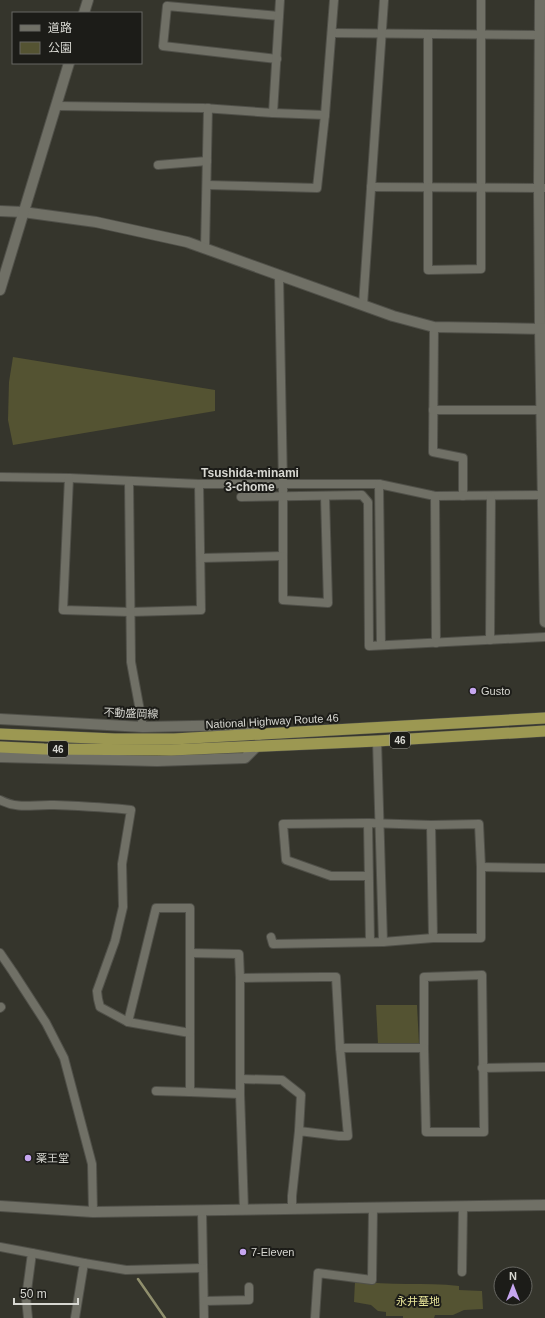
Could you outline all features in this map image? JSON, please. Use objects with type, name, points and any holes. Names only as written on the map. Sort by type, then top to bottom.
[{"type":"highway","name":"National Highway Route 46","points":[[0,747],[44,748],[174,739],[545,718]]},
{"type":"highway","name":"National Highway Route 46","points":[[0,734],[171,750],[377,741],[545,731]]},
{"type":"street","points":[[84,12],[88,0]]},
{"type":"street","points":[[273,114],[280,0]]},
{"type":"street","points":[[206,185],[317,188],[325,115],[334,0]]},
{"type":"street","points":[[363,305],[384,0]]},
{"type":"street","points":[[428,34],[428,270],[481,269],[481,0]]},
{"type":"street","points":[[540,0],[543,35],[541,410],[544,496],[545,622]]},
{"type":"street","points":[[277,59],[164,46],[167,6],[279,16]]},
{"type":"street","points":[[332,33],[543,35]]},
{"type":"street","points":[[0,290],[69,64]]},
{"type":"street","points":[[57,106],[208,108],[273,114],[325,115]]},
{"type":"street","points":[[205,249],[208,108]]},
{"type":"street","points":[[158,165],[207,161]]},
{"type":"street","points":[[371,187],[542,188]]},
{"type":"street","points":[[0,211],[23,212],[104,224],[187,242],[393,316],[434,327],[542,329]]},
{"type":"street","points":[[279,276],[283,484],[283,600],[328,602],[325,496]]},
{"type":"street","points":[[434,327],[433,452],[463,458],[463,496]]},
{"type":"street","points":[[433,410],[541,410]]},
{"type":"street","points":[[0,477],[129,480],[199,484],[379,484],[435,496],[544,496]]},
{"type":"street","points":[[69,478],[63,610],[130,612],[202,610],[199,484]]},
{"type":"street","points":[[129,480],[131,662],[143,727]]},
{"type":"street","points":[[379,484],[381,645]]},
{"type":"street","points":[[241,497],[362,495],[368,502],[369,646],[545,637]]},
{"type":"street","points":[[435,496],[436,642]]},
{"type":"street","points":[[490,640],[491,496]]},
{"type":"street","points":[[201,558],[283,556]]},
{"type":"street","name":"不動盛岡線","points":[[0,720],[143,727],[242,724],[259,735]]},
{"type":"street","points":[[377,741],[383,942]]},
{"type":"street","points":[[0,757],[157,761],[245,758],[256,747]]},
{"type":"street","points":[[0,800],[9,805],[18,806],[100,806],[131,810],[122,864],[123,907],[115,940],[97,991],[100,1007],[128,1022],[190,1033]]},
{"type":"street","points":[[368,823],[370,942]]},
{"type":"street","points":[[272,937],[273,944],[383,942],[433,938],[480,938],[481,867],[479,824],[283,824],[286,860],[331,876],[368,876]]},
{"type":"street","points":[[431,825],[433,938]]},
{"type":"street","points":[[481,867],[545,868]]},
{"type":"street","points":[[128,1022],[156,908],[190,908],[190,1092]]},
{"type":"street","points":[[0,953],[46,1023],[64,1058],[92,1164],[94,1212]]},
{"type":"street","points":[[190,953],[239,954],[240,1094],[244,1210]]},
{"type":"street","points":[[482,975],[484,1132],[426,1132],[424,1048],[424,977],[482,975]]},
{"type":"street","points":[[240,978],[336,977],[340,1048],[348,1136],[299,1131]]},
{"type":"street","points":[[340,1048],[424,1048]]},
{"type":"street","points":[[482,1068],[545,1067]]},
{"type":"street","points":[[240,1079],[282,1080],[301,1095],[292,1209]]},
{"type":"street","points":[[156,1091],[240,1094]]},
{"type":"street","points":[[0,1206],[94,1212],[545,1205]]},
{"type":"street","points":[[462,1272],[463,1207]]},
{"type":"street","points":[[315,1318],[318,1273],[372,1280],[373,1208]]},
{"type":"street","points":[[202,1211],[204,1318]]},
{"type":"street","points":[[0,1247],[126,1270],[203,1268]]},
{"type":"street","points":[[28,1318],[26,1298],[32,1253]]},
{"type":"street","points":[[75,1318],[84,1263]]},
{"type":"street","points":[[204,1301],[249,1300],[249,1287]]},
{"type":"green space","points":[[13,357],[215,390],[215,411],[13,445],[8,420],[9,382]]},
{"type":"green space","points":[[376,1005],[417,1005],[419,1044],[378,1044]]},
{"type":"green space","name":"永井墓地","points":[[355,1281],[459,1286],[459,1290],[482,1291],[483,1309],[464,1310],[453,1315],[435,1315],[434,1318],[403,1318],[403,1316],[386,1316],[386,1312],[378,1311],[371,1305],[354,1302]]},
{"type":"waterway","points":[[138,1279],[165,1318]]},
{"type":"place","name":"Gusto","points":[[473,691]]},
{"type":"place","name":"薬王堂","points":[[28,1158]]},
{"type":"place","name":"7-Eleven","points":[[243,1252]]},
{"type":"district","name":"Tsushida-minami 3-chome","points":[[250,480]]}]
